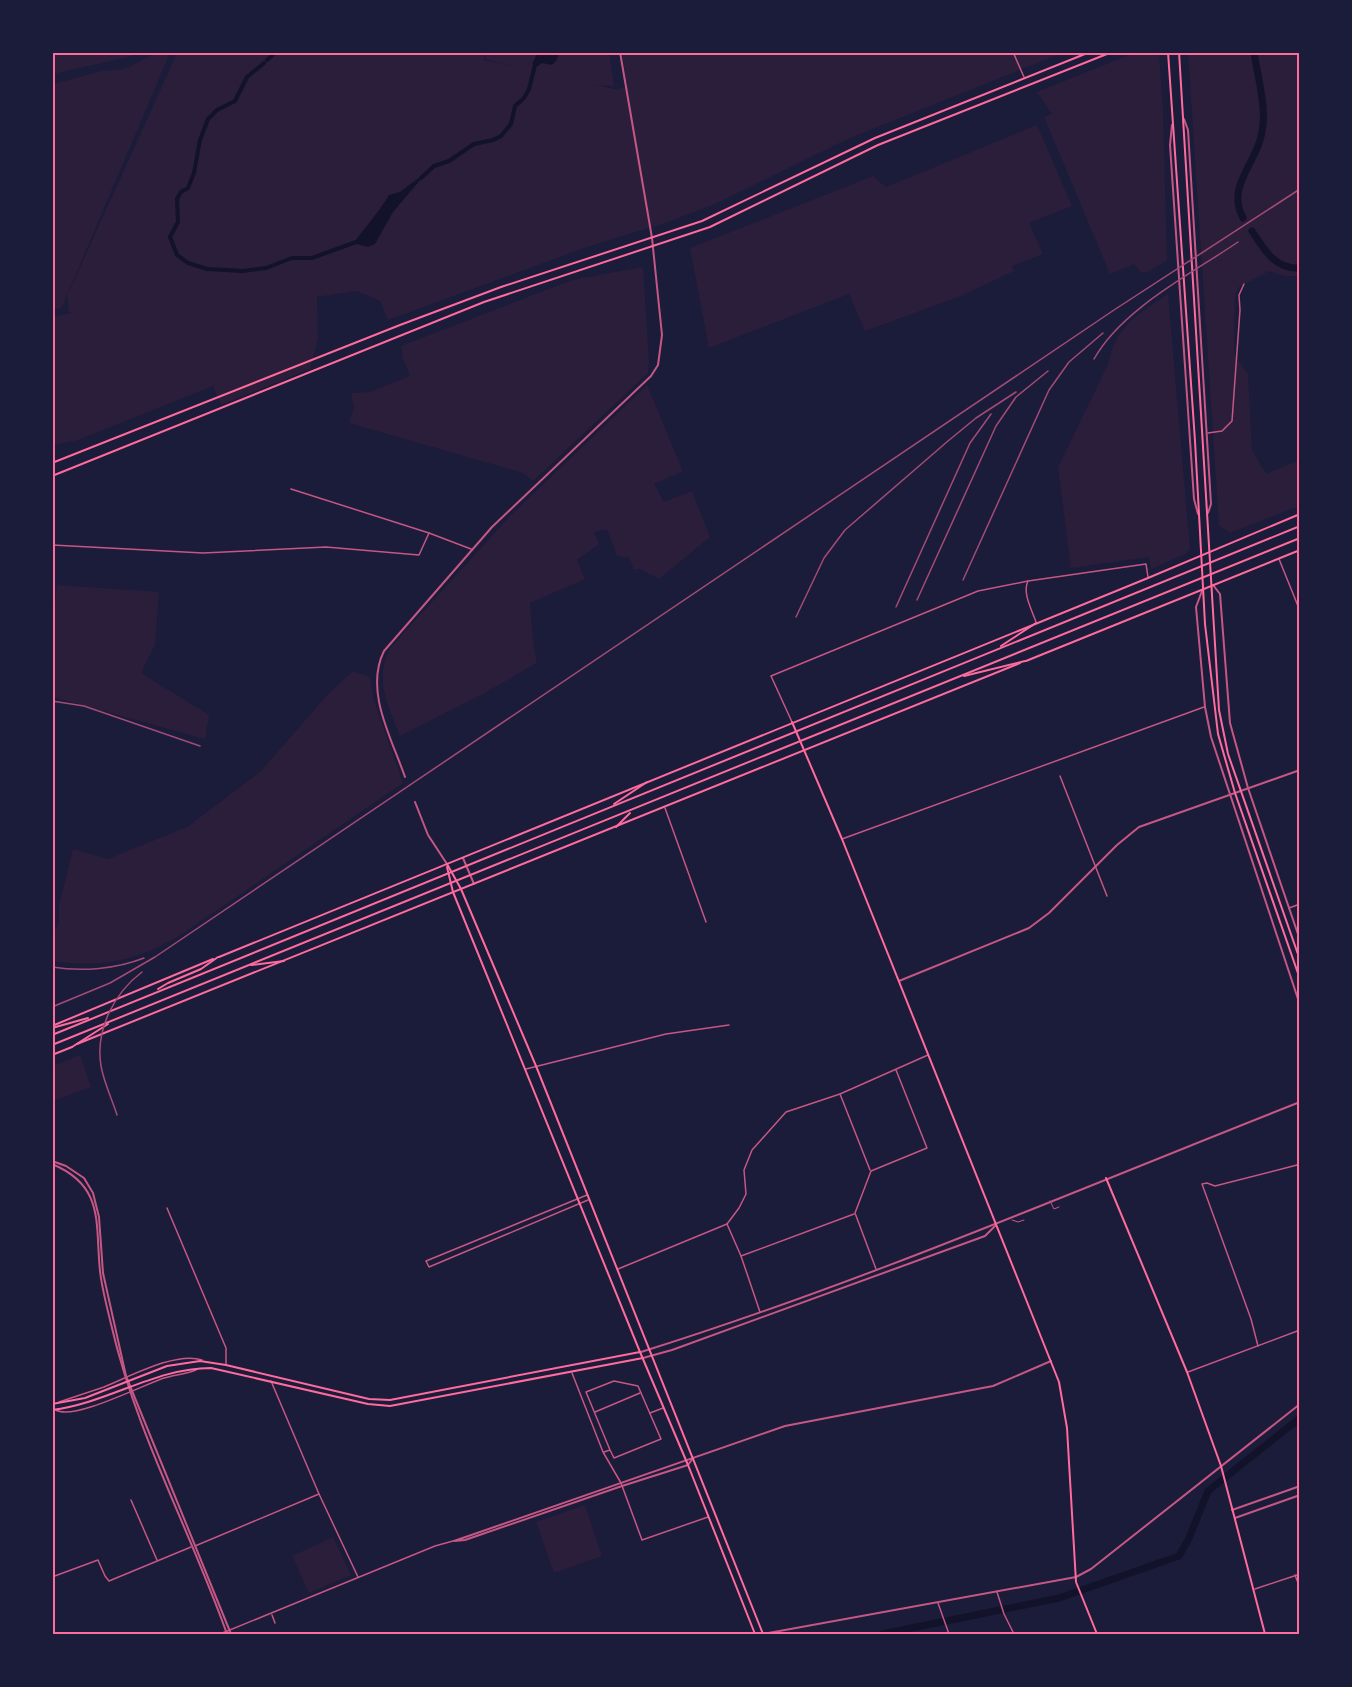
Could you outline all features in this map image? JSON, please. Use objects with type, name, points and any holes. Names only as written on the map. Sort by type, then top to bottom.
[{"type":"main road","points":[[52,463],[501,287],[702,221],[875,138],[1090,52]]},
{"type":"main road","points":[[52,476],[484,302],[653,248],[710,227],[878,145],[1112,52]]},
{"type":"main road","points":[[1168,52],[1199,501],[1200,555],[1218,734],[1235,793],[1299,979]]},
{"type":"main road","points":[[1179,52],[1219,710],[1228,754],[1299,960]]},
{"type":"main road","points":[[52,1027],[1299,514]]},
{"type":"main road","points":[[52,1035],[1299,526]]},
{"type":"main road","points":[[52,1045],[1299,538]]},
{"type":"main road","points":[[52,1055],[1299,550]]},
{"type":"main road","points":[[994,650],[1036,623]]},
{"type":"main road","points":[[955,678],[1026,661]]},
{"type":"main road","points":[[792,722],[842,839],[1059,1382],[1067,1428],[1076,1582],[1097,1635]]},
{"type":"main road","points":[[609,808],[647,782]]},
{"type":"main road","points":[[616,827],[632,811]]},
{"type":"main road","points":[[447,864],[461,889],[536,1066],[763,1635]]},
{"type":"main road","points":[[447,864],[453,892],[640,1352],[687,1460],[755,1635]]},
{"type":"main road","points":[[154,993],[168,983],[201,969],[218,957]]},
{"type":"main road","points":[[246,966],[284,961]]},
{"type":"main road","points":[[52,1027],[94,1018]]},
{"type":"main road","points":[[72,1047],[115,1020]]},
{"type":"main road","points":[[1106,1178],[1187,1372],[1221,1468],[1265,1635]]},
{"type":"main road","points":[[52,1404],[70,1402],[127,1382],[168,1364],[203,1362],[225,1365],[369,1399],[390,1400],[640,1352]]},
{"type":"main road","points":[[54,1410],[130,1389],[169,1373],[199,1368],[212,1368],[368,1404],[390,1406],[643,1358]]},
{"type":"main road","points":[[159,1368],[161,1364]]},
{"type":"street","points":[[405,777],[378,699],[381,656],[387,645],[471,549],[513,506],[651,376],[658,365],[662,335],[652,238],[620,52]]},
{"type":"street","points":[[1013,52],[1024,78]]},
{"type":"street","points":[[1182,114],[1188,130],[1211,504],[1208,513]]},
{"type":"street","points":[[1207,433],[1222,431],[1232,421],[1240,310],[1239,295],[1244,284]]},
{"type":"street","points":[[291,489],[429,533],[471,549]]},
{"type":"street","points":[[52,545],[203,553],[326,547],[419,555],[429,533]]},
{"type":"street","points":[[1279,558],[1299,611]]},
{"type":"street","points":[[792,722],[771,676],[978,591],[1028,581],[1146,564],[1148,578]]},
{"type":"street","points":[[1028,581],[1027,596],[1036,623]]},
{"type":"street","points":[[1212,585],[1220,594],[1230,723],[1248,788],[1299,940]]},
{"type":"street","points":[[1203,588],[1196,607],[1210,737],[1299,1005]]},
{"type":"street","points":[[842,839],[1205,707]]},
{"type":"street","points":[[899,981],[1029,928],[1049,913],[1139,827],[1299,770]]},
{"type":"street","points":[[1060,776],[1107,896]]},
{"type":"street","points":[[415,802],[428,835],[447,864]]},
{"type":"street","points":[[665,808],[706,922]]},
{"type":"street","points":[[463,858],[474,884]]},
{"type":"street","points":[[1288,908],[1299,904]]},
{"type":"street","points":[[526,1069],[666,1034],[729,1025]]},
{"type":"street","points":[[617,1269],[727,1224],[746,1194],[744,1170],[752,1150],[786,1112],[840,1094],[929,1055]]},
{"type":"street","points":[[871,1171],[927,1148],[896,1070]]},
{"type":"street","points":[[840,1094],[871,1171],[855,1214],[876,1270]]},
{"type":"street","points":[[640,1352],[876,1270],[1299,1102]]},
{"type":"street","points":[[52,1162],[80,1180],[90,1194],[96,1218],[100,1274],[127,1382],[231,1635]]},
{"type":"street","points":[[1258,1346],[1251,1319],[1202,1184],[1215,1186],[1297,1165],[1299,1171]]},
{"type":"street","points":[[587,1195],[426,1261],[429,1267],[589,1200]]},
{"type":"street","points":[[167,1208],[226,1348],[225,1365]]},
{"type":"street","points":[[741,1256],[855,1214]]},
{"type":"street","points":[[727,1224],[741,1256],[760,1312]]},
{"type":"street","points":[[643,1358],[652,1357],[985,1236],[996,1224]]},
{"type":"street","points":[[1187,1372],[1299,1330]]},
{"type":"street","points":[[621,1485],[785,1426],[993,1386],[1051,1361]]},
{"type":"street","points":[[52,1404],[161,1364],[168,1364]]},
{"type":"street","points":[[572,1373],[603,1452],[621,1485],[642,1540],[709,1517]]},
{"type":"street","points":[[270,1381],[358,1578]]},
{"type":"street","points":[[614,1381],[638,1386],[641,1393],[661,1439],[614,1458],[585,1392],[614,1381]]},
{"type":"street","points":[[54,1410],[60,1413],[71,1413],[130,1389]]},
{"type":"street","points":[[594,1412],[641,1393]]},
{"type":"street","points":[[763,1635],[1076,1576],[1091,1569],[1299,1404]]},
{"type":"street","points":[[650,1413],[664,1407]]},
{"type":"street","points":[[603,1452],[610,1450]]},
{"type":"street","points":[[220,1635],[435,1546],[688,1465],[693,1458]]},
{"type":"street","points":[[1232,1510],[1299,1486]]},
{"type":"street","points":[[52,1577],[98,1560],[109,1581],[319,1494]]},
{"type":"street","points":[[1235,1518],[1299,1495]]},
{"type":"street","points":[[131,1500],[157,1561]]},
{"type":"street","points":[[194,1546],[226,1633]]},
{"type":"street","points":[[1254,1589],[1299,1574]]},
{"type":"street","points":[[1295,1575],[1299,1588]]},
{"type":"street","points":[[997,1592],[999,1602],[1014,1635]]},
{"type":"street","points":[[938,1603],[949,1635]]},
{"type":"street","points":[[271,1614],[275,1623]]},
{"type":"lane","points":[[1050,1201],[1054,1209],[1059,1207]]},
{"type":"lane","points":[[1010,1217],[1018,1222],[1024,1220]]},
{"type":"shaded area","points":[[53,52],[138,53],[53,74]]},
{"type":"shaded area","points":[[485,52],[484,60],[516,67],[485,59],[487,53],[609,53],[614,86],[595,85],[615,89],[627,87],[622,53],[1062,53],[850,138],[715,204],[668,222],[587,247],[388,320],[380,301],[356,291],[317,297],[318,338],[310,369],[221,405],[213,386],[78,440],[53,445],[52,317],[75,312],[69,312],[67,296],[177,53]]},
{"type":"shaded area","points":[[538,52],[559,53],[552,65],[542,63],[538,66],[532,64]]},
{"type":"shaded area","points":[[156,53],[170,53],[62,307],[53,310],[53,84],[102,71],[125,69]]},
{"type":"shaded area","points":[[1134,53],[1159,53],[1163,109],[1167,261],[1147,272],[1141,273],[1134,264],[1110,274],[1044,117],[1052,114],[1037,92]]},
{"type":"shaded area","points":[[1188,53],[1299,53],[1299,276],[1283,276],[1269,271],[1239,287],[1235,295],[1234,351],[1248,374],[1252,450],[1266,474],[1299,460],[1299,506],[1230,533],[1219,525]]},
{"type":"shaded area","points":[[1037,125],[1072,206],[1029,223],[1043,254],[1012,266],[1014,271],[961,296],[865,331],[849,294],[709,348],[690,248],[873,176],[886,187]]},
{"type":"shaded area","points":[[420,177],[421,179],[393,212],[375,244],[368,247],[357,244],[355,241],[389,195],[400,192]]},
{"type":"shaded area","points":[[643,267],[648,373],[533,481],[523,473],[349,423],[354,408],[351,393],[370,392],[410,376],[403,359],[401,346],[572,280]]},
{"type":"shaded area","points":[[1168,294],[1190,549],[1187,553],[1151,569],[1149,557],[1071,568],[1058,468],[1123,329],[1148,307]]},
{"type":"shaded area","points":[[647,385],[683,471],[654,484],[664,502],[692,491],[710,537],[659,579],[640,569],[634,570],[629,558],[617,556],[607,529],[594,532],[599,544],[577,560],[585,579],[530,603],[537,663],[481,695],[400,736],[384,692],[383,670],[391,647],[511,515]]},
{"type":"shaded area","points":[[57,585],[159,592],[155,645],[141,673],[209,715],[205,739],[53,697],[52,629]]},
{"type":"shaded area","points":[[353,671],[370,677],[374,701],[403,783],[163,945],[133,957],[103,963],[53,961],[53,934],[59,922],[59,906],[73,849],[108,859],[187,827],[260,772],[329,693]]},
{"type":"shaded area","points":[[80,1055],[91,1087],[53,1101],[53,1066]]},
{"type":"shaded area","points":[[585,1505],[602,1556],[554,1573],[536,1522]]},
{"type":"shaded area","points":[[333,1537],[351,1575],[309,1593],[292,1556]]},
{"type":"waterway","points":[[267,60],[276,52]]},
{"type":"waterway","points":[[1243,218],[1239,207],[1239,188],[1260,140],[1263,119],[1262,96],[1254,52]]},
{"type":"waterway","points":[[264,63],[247,77],[235,101],[217,110],[208,119],[200,140],[194,173],[188,188],[181,192],[177,199],[178,222],[170,237],[177,255],[188,263],[207,269],[243,271],[266,268],[292,258],[312,258],[356,242]]},
{"type":"waterway","points":[[421,178],[434,166],[449,161],[474,144],[501,136],[511,124],[515,106],[524,98],[529,89],[535,65]]},
{"type":"waterway","points":[[1252,231],[1277,262],[1291,268],[1300,268]]},
{"type":"waterway","points":[[882,1634],[1059,1598],[1179,1556],[1208,1491],[1300,1418]]},
{"type":"railway","points":[[52,1007],[110,983],[155,957],[1114,310],[1300,189]]},
{"type":"railway","points":[[1094,359],[1106,341],[1139,308],[1238,242]]},
{"type":"railway","points":[[963,580],[1049,390],[1069,362],[1103,333]]},
{"type":"railway","points":[[917,600],[996,426],[1016,397],[1048,371]]},
{"type":"railway","points":[[796,617],[824,558],[845,530],[976,418],[1016,392]]},
{"type":"railway","points":[[896,607],[970,443],[991,414]]},
{"type":"railway","points":[[52,701],[84,706],[200,746]]},
{"type":"railway","points":[[52,967],[99,968],[122,965],[144,958]]},
{"type":"railway","points":[[117,1115],[101,1066],[101,1039],[115,1001],[142,972]]}]
